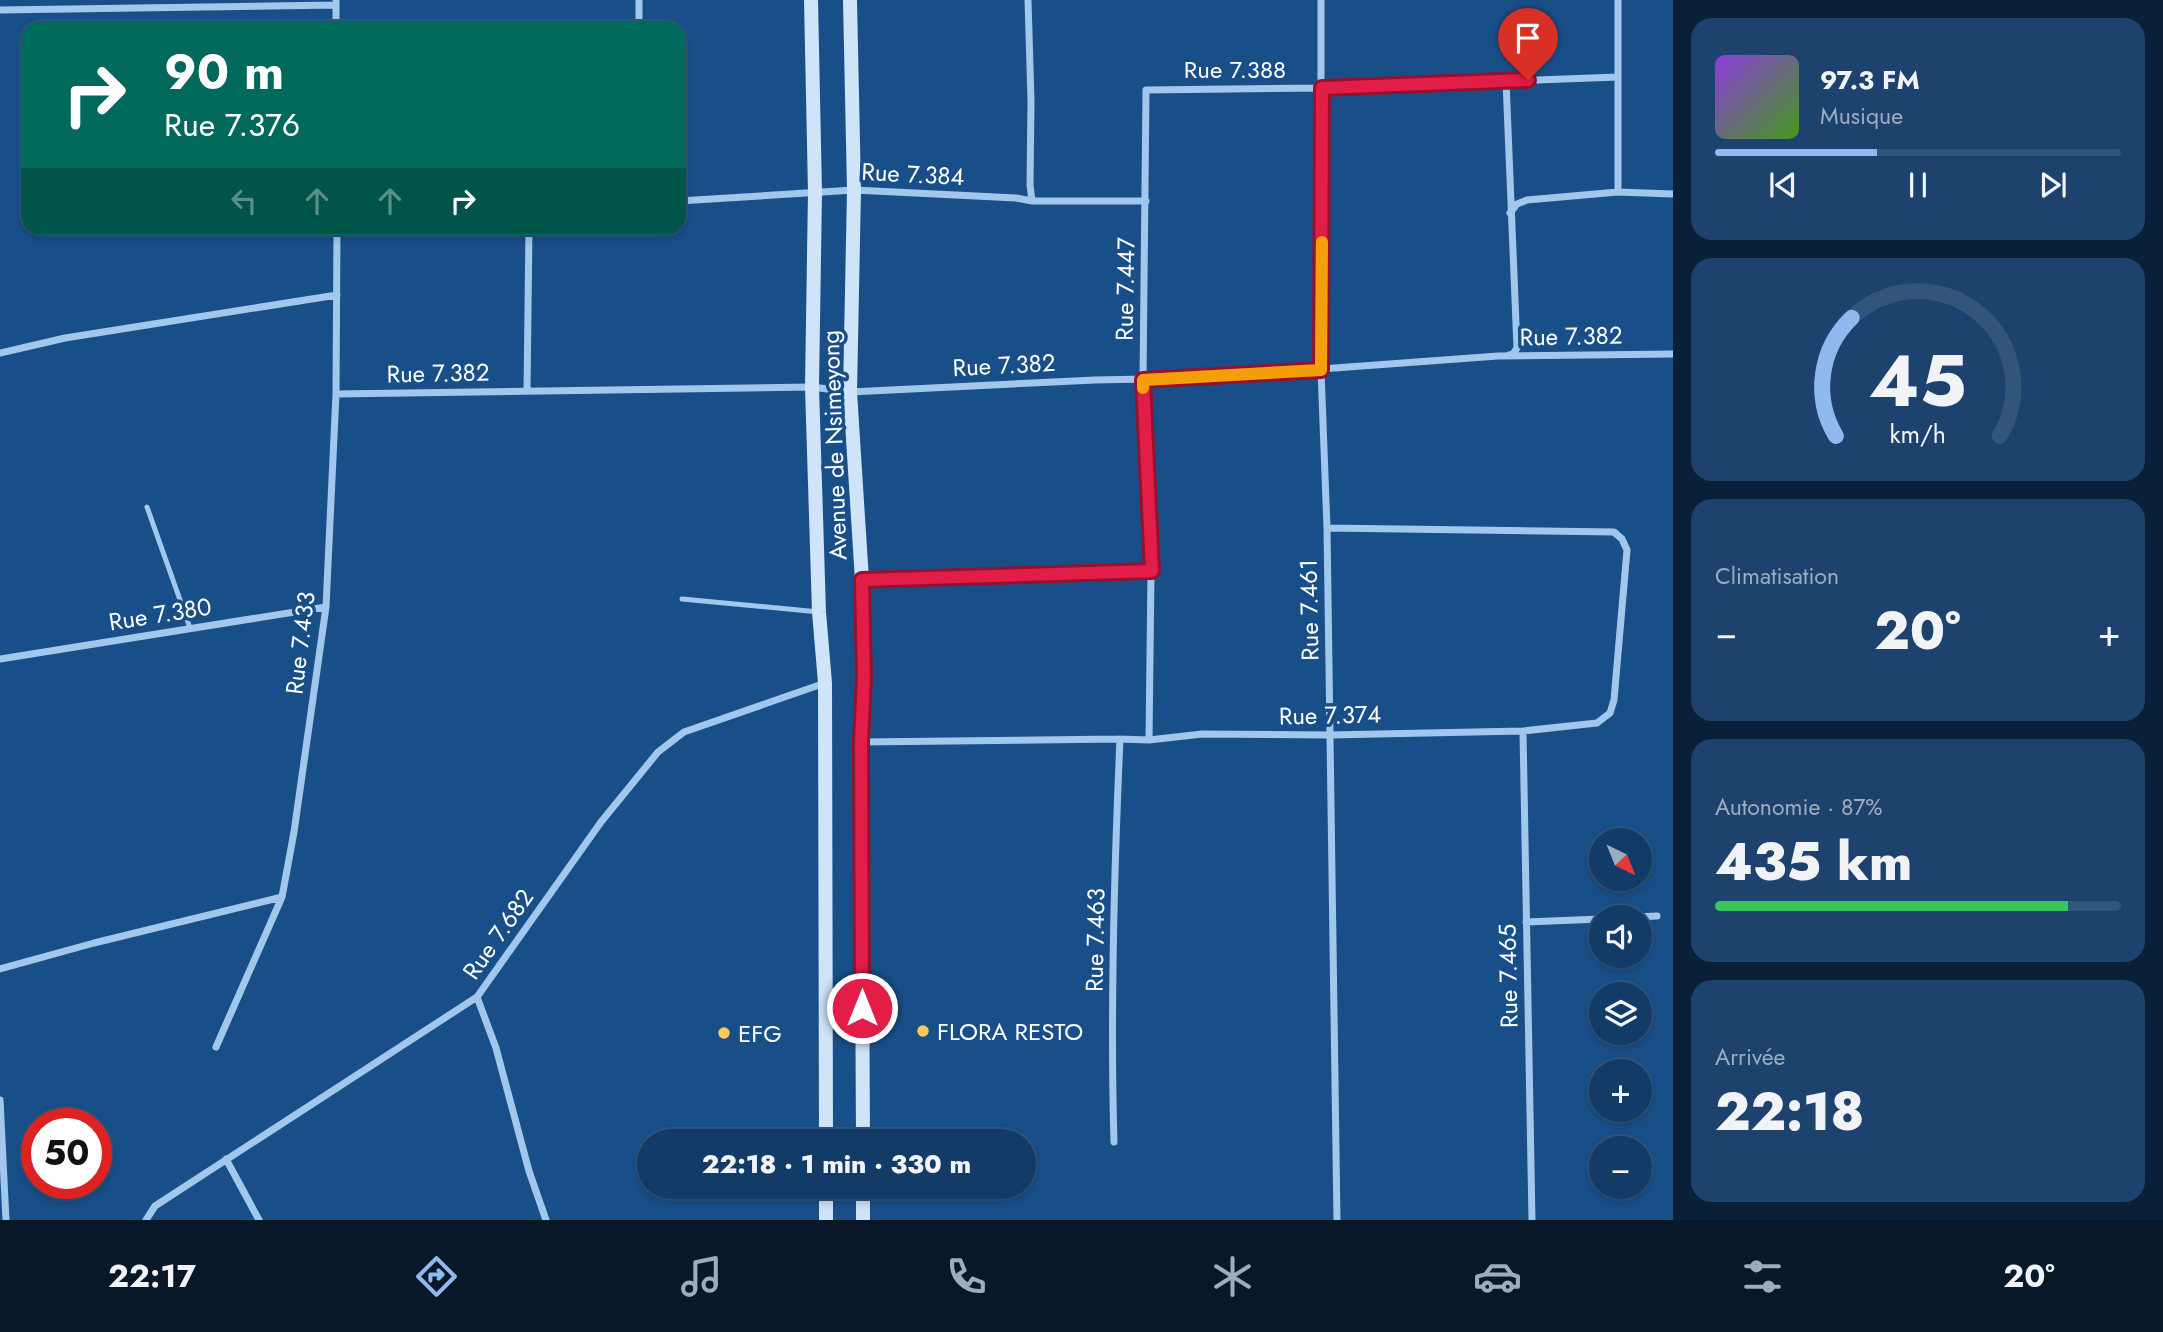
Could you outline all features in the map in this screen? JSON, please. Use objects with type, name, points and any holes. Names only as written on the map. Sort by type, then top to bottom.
[{"type":"main road","name":"Avenue de Nsimeyong","points":[[811,0],[815,192],[812,387],[819,612],[825,682],[825,1129]]},
{"type":"main road","name":"Avenue de Nsimeyong","points":[[850,0],[853,190],[850,391],[862,580],[864,677],[861,742],[863,1129]]},
{"type":"main road","points":[[826,1199],[826,1220]]},
{"type":"main road","points":[[863,1199],[863,1220]]},
{"type":"street","points":[[639,0],[639,21]]},
{"type":"street","points":[[1028,0],[1032,201]]},
{"type":"street","name":"Rue 7.461","points":[[1321,0],[1321,370],[1330,735],[1337,1220]]},
{"type":"street","points":[[1618,0],[1618,192]]},
{"type":"street","points":[[0,9],[336,2],[336,21]]},
{"type":"street","name":"Rue 7.388","points":[[1146,90],[1322,88],[1618,77]]},
{"type":"street","points":[[1498,356],[1513,354],[1517,348],[1506,81]]},
{"type":"street","name":"Rue 7.447","points":[[1146,90],[1143,380],[1152,571],[1149,740]]},
{"type":"street","name":"Rue 7.384","points":[[686,201],[853,190],[1032,201],[1146,201]]},
{"type":"street","points":[[1510,214],[1517,204],[1527,200],[1618,192],[1673,194]]},
{"type":"street","name":"Rue 7.433","points":[[216,1046],[282,897],[294,832],[326,607],[336,394],[337,235]]},
{"type":"street","points":[[527,391],[529,235]]},
{"type":"street","points":[[0,353],[65,338],[337,295]]},
{"type":"street","name":"Rue 7.382","points":[[336,394],[812,387],[850,391],[1143,380],[1498,356],[1673,354]]},
{"type":"street","name":"Rue 7.374","points":[[861,742],[1149,740],[1202,734],[1330,735],[1523,731],[1597,723],[1610,713],[1614,700],[1627,550],[1622,539],[1614,532],[1326,528]]},
{"type":"street","points":[[862,580],[1152,571]]},
{"type":"street","name":"Rue 7.380","points":[[0,659],[326,607]]},
{"type":"street","name":"Rue 7.682","points":[[146,1220],[155,1206],[477,997],[601,822],[658,752],[684,732],[825,682]]},
{"type":"street","name":"Rue 7.465","points":[[1523,731],[1532,1220]]},
{"type":"street","name":"Rue 7.463","points":[[1114,1142],[1116,822],[1120,739]]},
{"type":"street","points":[[0,969],[282,897]]},
{"type":"street","points":[[1652,916],[1657,916]]},
{"type":"street","points":[[1527,922],[1589,919]]},
{"type":"street","points":[[477,997],[496,1048],[529,1171],[546,1220]]},
{"type":"street","points":[[0,1100],[6,1220]]},
{"type":"street","points":[[226,1160],[259,1220]]},
{"type":"lane","points":[[147,507],[190,628]]},
{"type":"lane","points":[[682,599],[819,612]]},
{"type":"slow traffic","points":[[1143,388],[1143,380],[1321,370],[1322,242]]},
{"type":"place","name":"FLORA RESTO","points":[[923,1031]]},
{"type":"place","name":"EFG","points":[[724,1033]]},
{"type":"route","points":[[862,1008],[862,580],[1152,571],[1143,380],[1321,370],[1322,88],[1528,80]]}]
